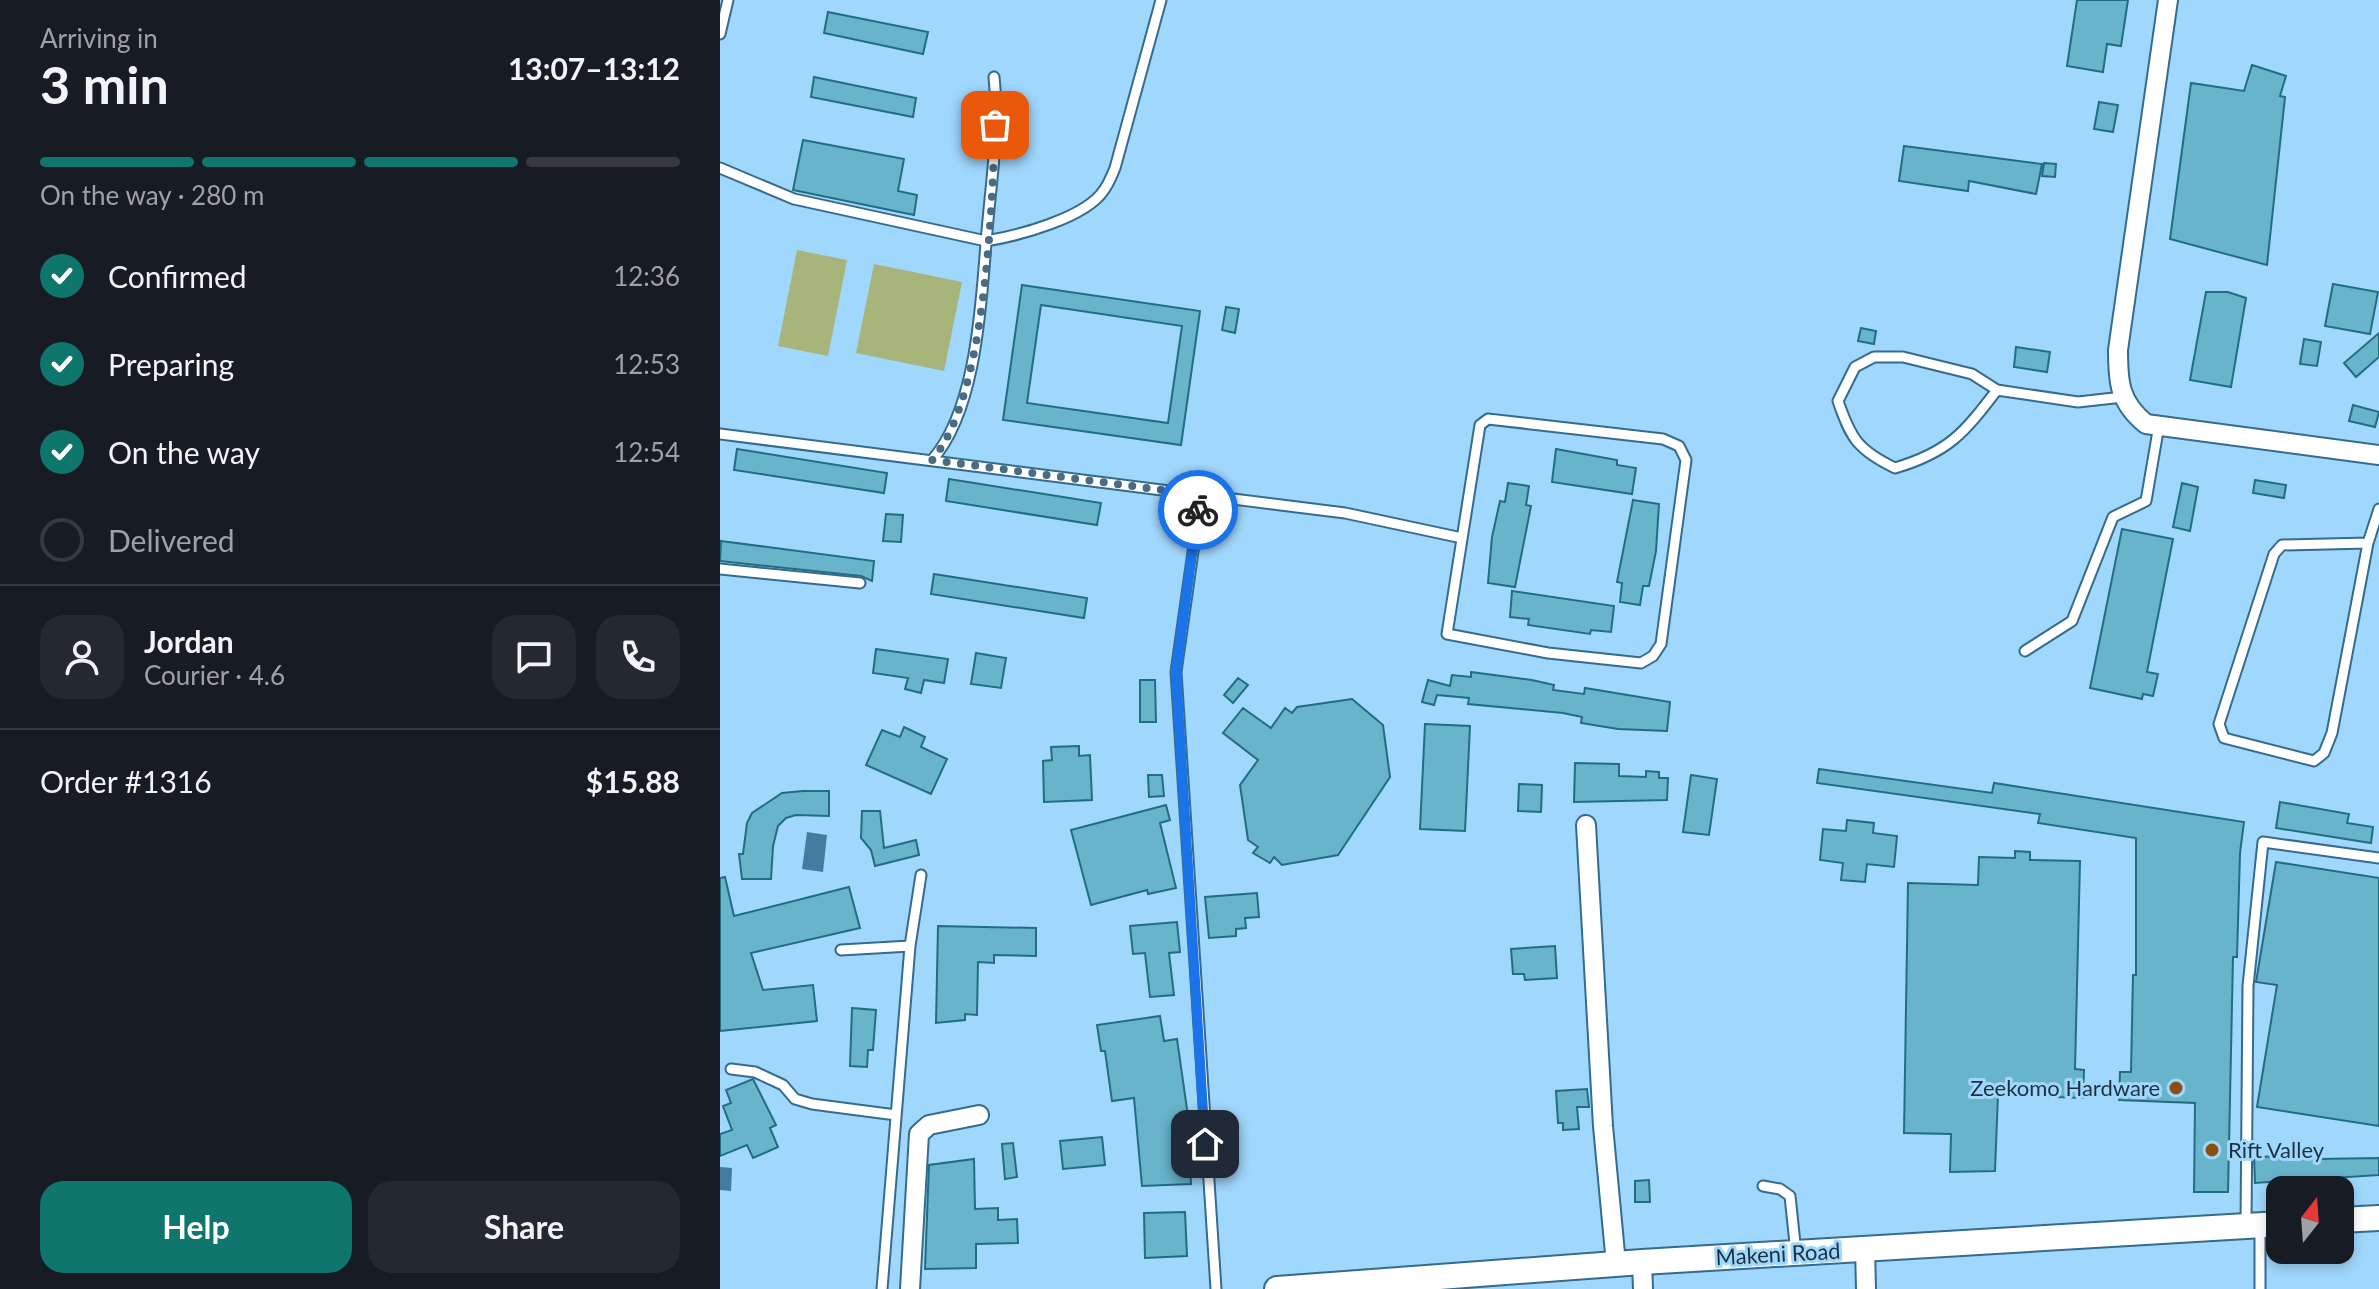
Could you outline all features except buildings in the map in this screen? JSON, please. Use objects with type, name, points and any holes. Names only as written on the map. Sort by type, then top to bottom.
[{"type":"main road","points":[[2354,1219],[2379,1218]]},
{"type":"main road","name":"Makeni Road","points":[[1287,1289],[1642,1262],[2262,1226]]},
{"type":"street","points":[[2168,0],[2118,350],[2118,386],[2128,410],[2146,424],[2379,455]]},
{"type":"street","points":[[1586,825],[1603,1126],[1616,1264]]},
{"type":"street","points":[[910,1289],[919,1134],[929,1125],[979,1115]]},
{"type":"street","points":[[1865,1248],[1866,1289]]},
{"type":"street","points":[[1642,1262],[1643,1289]]},
{"type":"lane","points":[[720,34],[728,0]]},
{"type":"lane","points":[[720,168],[794,199],[986,241],[1015,236],[1060,221],[1103,193],[1115,168],[1159,0]]},
{"type":"lane","points":[[932,460],[946,444],[972,364],[984,291],[993,182],[994,77]]},
{"type":"lane","points":[[1997,390],[1960,437],[1920,461],[1895,468],[1872,457],[1850,437],[1838,401],[1855,367],[1874,357],[1903,357],[1972,374],[1997,390],[2078,402],[2123,397]]},
{"type":"lane","points":[[1488,419],[1663,439],[1679,446],[1686,460],[1661,644],[1653,656],[1641,663],[1548,653],[1447,634],[1462,538],[1480,425],[1488,419]]},
{"type":"lane","points":[[2025,651],[2072,621],[2113,517],[2146,501],[2159,425]]},
{"type":"lane","points":[[720,434],[1345,513],[1462,538]]},
{"type":"lane","points":[[1201,495],[1176,672],[1216,1289]]},
{"type":"lane","points":[[2368,543],[2282,545],[2274,554],[2219,724],[2224,738],[2314,761],[2324,753],[2332,733],[2368,543],[2379,509]]},
{"type":"lane","points":[[720,569],[860,583]]},
{"type":"lane","points":[[2260,1289],[2262,1226],[2248,986],[2263,842],[2379,858]]},
{"type":"lane","points":[[882,1289],[910,946],[921,875]]},
{"type":"lane","points":[[841,950],[910,946]]},
{"type":"lane","points":[[731,1069],[755,1072],[783,1085],[795,1099],[812,1104],[896,1115]]},
{"type":"lane","points":[[1763,1186],[1780,1189],[1790,1196],[1796,1253]]},
{"type":"green space","points":[[797,250],[847,260],[828,356],[778,346]]},
{"type":"green space","points":[[874,264],[962,282],[944,371],[856,353]]},
{"type":"water","points":[[807,832],[827,835],[823,872],[802,869]]},
{"type":"water","points":[[720,1167],[732,1168],[731,1191],[720,1190]]},
{"type":"way so far","points":[[995,125],[984,291],[972,364],[946,444],[932,460],[1201,495],[1198,510]]},
{"type":"place","name":"Zeekomo Hardware","points":[[2176,1088]]},
{"type":"place","name":"Rift Valley","points":[[2212,1150]]},
{"type":"route","points":[[1198,510],[1176,672],[1205,1144]]}]
